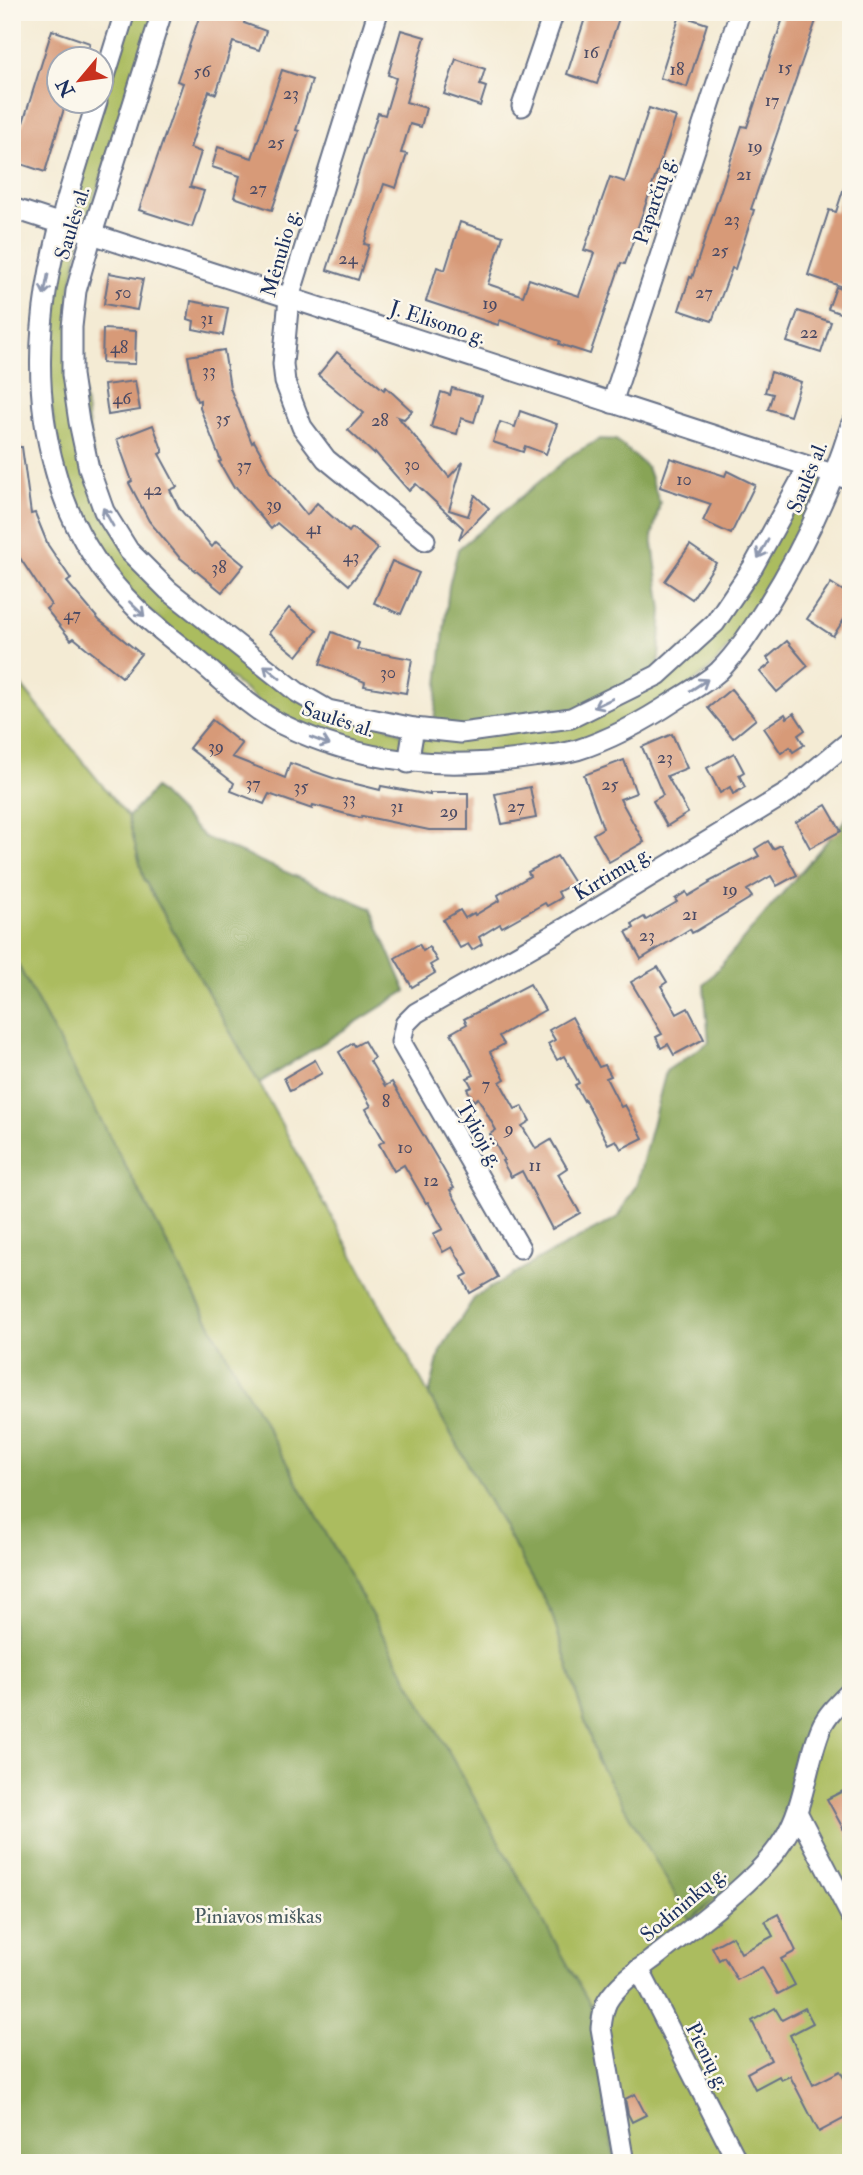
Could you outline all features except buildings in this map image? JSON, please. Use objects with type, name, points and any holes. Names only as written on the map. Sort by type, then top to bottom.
[{"type":"street","points":[[114,46],[125,12]]},
{"type":"street","name":"Saulės al.","points":[[162,12],[76,290],[72,327],[72,375],[89,469],[104,511],[129,551],[168,590],[297,692],[328,710],[414,728],[461,733],[571,718],[658,676],[715,623],[753,567],[808,467]]},
{"type":"street","name":"Mėnulio g.","points":[[378,12],[289,298],[283,364],[285,382],[302,427],[326,459],[425,540]]},
{"type":"street","points":[[522,106],[554,12]]},
{"type":"street","name":"Paparčių g.","points":[[612,403],[740,12]]},
{"type":"street","name":"Saulės al.","points":[[93,116],[58,224],[42,306],[40,363],[45,422],[59,481],[76,526],[99,567],[136,609],[277,723],[326,744],[408,762],[434,765],[491,764],[576,750],[645,720],[718,672],[752,631],[843,477],[851,425]]},
{"type":"street","name":"J. Elisono g.","points":[[12,208],[843,477]]},
{"type":"street","points":[[408,762],[414,728]]},
{"type":"street","name":"Kirtimų g.","points":[[401,1042],[405,1024],[416,1013],[565,928],[787,793],[851,740]]},
{"type":"street","name":"Tylioji g.","points":[[401,1042],[520,1248]]},
{"type":"street","name":"Sodininkų g.","points":[[624,2163],[601,2028],[607,2002],[639,1969],[704,1918],[760,1868],[782,1842],[798,1814],[821,1728],[831,1712],[851,1691]]},
{"type":"street","points":[[798,1814],[851,1916]]},
{"type":"street","name":"Pienių g.","points":[[639,1969],[738,2163]]},
{"type":"green space","points":[[132,12],[157,12],[87,220],[77,220],[68,210],[98,116],[116,116],[116,62]]},
{"type":"green space","points":[[74,236],[80,242],[70,293],[101,514],[256,667],[401,733],[401,746],[398,751],[391,754],[280,719],[142,605],[99,560],[60,472],[46,365],[62,239]]},
{"type":"green space","points":[[600,439],[616,440],[647,467],[660,503],[652,537],[662,610],[658,675],[571,718],[433,730],[449,586],[458,549],[573,454]]},
{"type":"green space","points":[[812,474],[826,478],[768,597],[712,667],[683,691],[577,743],[491,759],[424,755],[420,745],[425,735],[571,721],[719,625]]},
{"type":"green space","points":[[12,674],[128,817],[144,879],[551,1611],[597,1760],[836,1693],[851,1679],[851,2163],[615,2163],[240,1380],[12,954]]},
{"type":"green space","points":[[155,788],[204,837],[370,908],[406,991],[259,1083],[144,879],[128,817]]},
{"type":"green space","points":[[851,813],[851,1679],[836,1693],[783,1826],[757,1865],[690,1920],[597,1760],[551,1611],[429,1395],[440,1351],[475,1297],[617,1218],[637,1183],[666,1071],[709,1042],[704,985]]},
{"type":"green space","name":"Piniavos miškas","points":[[12,954],[240,1380],[591,2006],[615,2163],[12,2163]]}]
